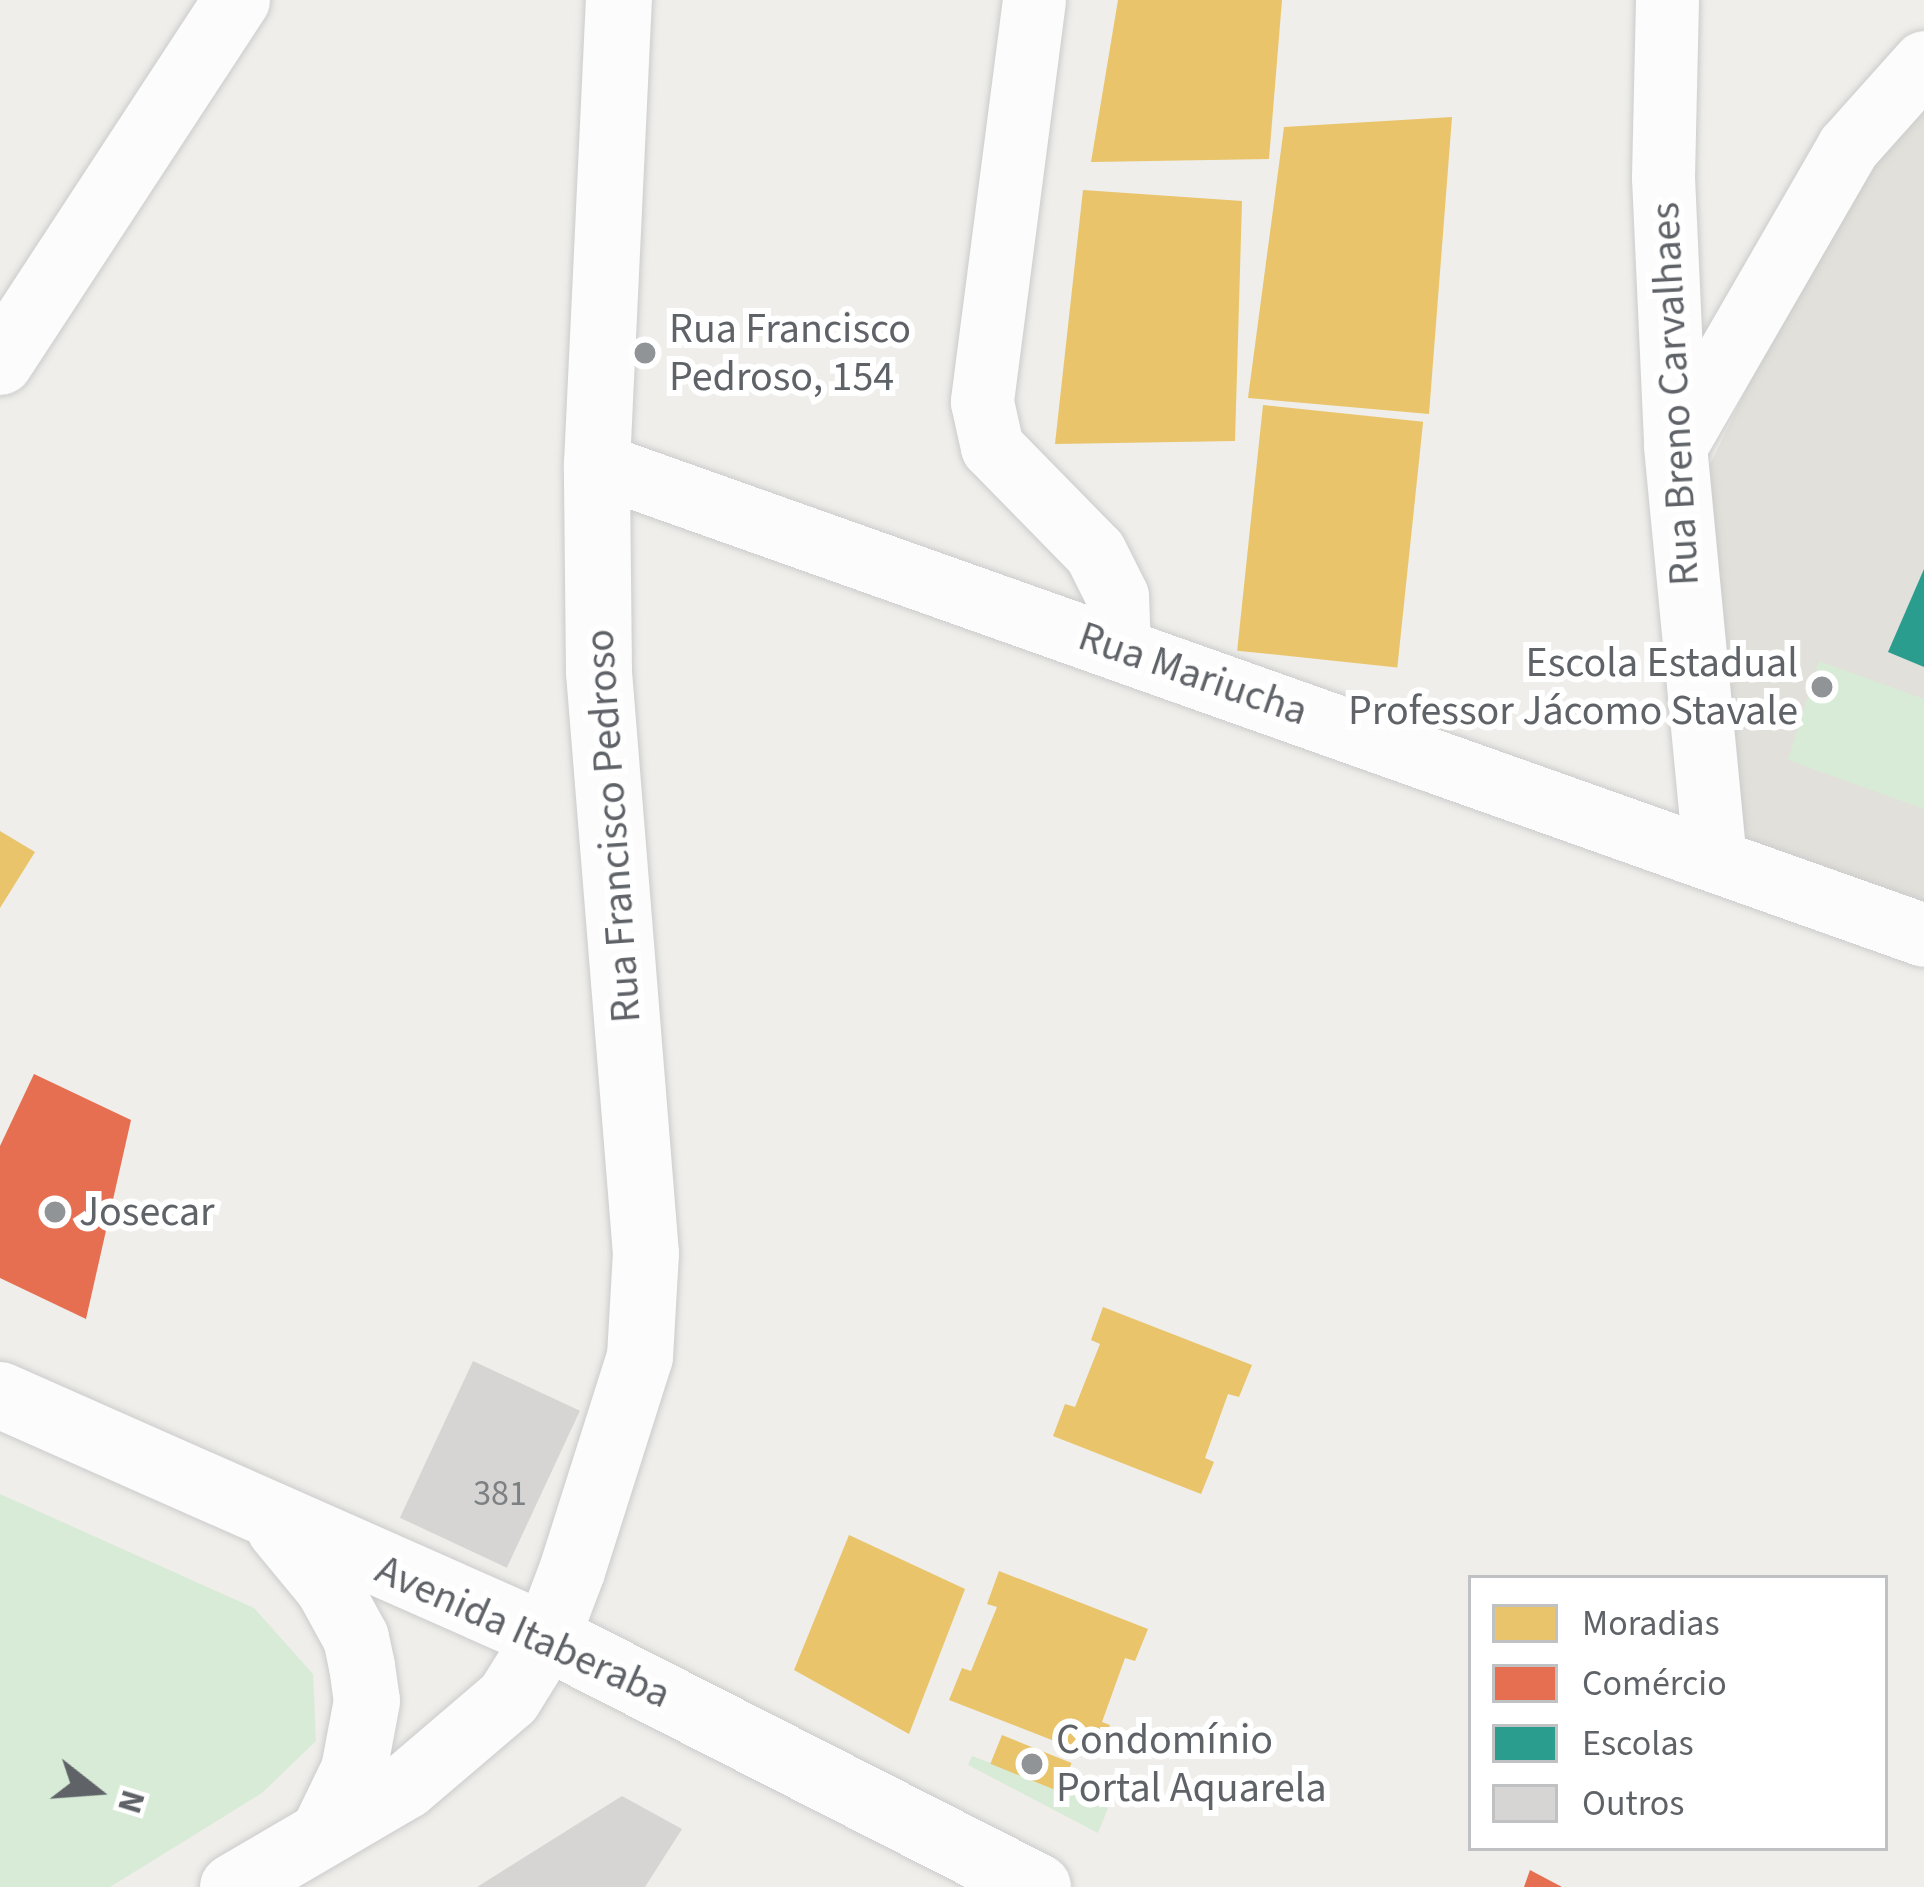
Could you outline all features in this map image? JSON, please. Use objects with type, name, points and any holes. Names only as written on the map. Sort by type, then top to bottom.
[{"type":"street","points":[[0,362],[237,0]]},
{"type":"street","name":"Rua Francisco Pedroso","points":[[233,1887],[463,1745],[509,1698],[547,1636],[640,1357],[646,1254],[611,892],[598,464],[620,0]]},
{"type":"street","points":[[1034,0],[982,402],[992,447],[1095,552],[1117,596],[1119,648]]},
{"type":"street","name":"Rua Breno Carvalhaes","points":[[1667,0],[1663,177],[1675,446],[1715,858]]},
{"type":"street","points":[[1675,446],[1849,147],[1924,62]]},
{"type":"street","name":"Rua Mariucha","points":[[598,464],[1924,934]]},
{"type":"street","name":"Avenida Itaberaba","points":[[0,1395],[275,1523],[547,1636],[1038,1887]]},
{"type":"street","points":[[275,1523],[328,1587],[362,1666],[367,1701],[354,1771],[326,1828]]},
{"type":"shaded area","name":"Escola Estadual Professor Jácomo Stavale","points":[[1924,92],[1924,935],[1746,876],[1694,498],[1866,141]]},
{"type":"green space","points":[[1819,661],[1924,699],[1924,809],[1788,760]]},
{"type":"green space","points":[[0,1494],[254,1608],[313,1674],[316,1741],[262,1793],[110,1887],[0,1887]]},
{"type":"green space","points":[[972,1756],[1108,1808],[1098,1833],[968,1765]]},
{"type":"building: Moradias","points":[[1118,0],[1282,0],[1269,159],[1091,162]]},
{"type":"building: Moradias","points":[[1452,117],[1429,414],[1248,398],[1284,127]]},
{"type":"building: Moradias","points":[[1083,190],[1242,201],[1235,441],[1055,444]]},
{"type":"building: Moradias","points":[[1263,405],[1423,422],[1397,667],[1237,651]]},
{"type":"building: Moradias","points":[[0,831],[35,852],[0,908]]},
{"type":"building: Moradias","points":[[1103,1307],[1252,1365],[1239,1397],[1228,1394],[1205,1458],[1214,1462],[1201,1494],[1053,1436],[1065,1404],[1075,1407],[1100,1344],[1091,1340]]},
{"type":"building: Moradias","points":[[849,1535],[965,1589],[909,1734],[794,1670]]},
{"type":"building: Moradias","points":[[999,1571],[1148,1629],[1135,1661],[1125,1658],[1102,1722],[1110,1725],[1098,1758],[949,1700],[962,1668],[971,1671],[997,1607],[987,1604]]},
{"type":"building: Moradias","points":[[1002,1735],[1072,1763],[1060,1792],[990,1764]]},
{"type":"building: Comércio","name":"Josecar","points":[[34,1074],[131,1120],[86,1319],[0,1278],[0,1146]]},
{"type":"building: Comércio","points":[[1530,1870],[1562,1887],[1524,1887]]},
{"type":"building: Escolas","points":[[1924,569],[1924,667],[1888,652]]},
{"type":"building: Outros","points":[[473,1361],[580,1411],[507,1568],[400,1518]]},
{"type":"building: Outros","points":[[622,1796],[682,1829],[645,1887],[477,1887]]},
{"type":"place","name":"Rua Francisco Pedroso, 154","points":[[645,353]]},
{"type":"place","name":"Escola Estadual Professor Jácomo Stavale","points":[[1822,687]]},
{"type":"place","name":"Josecar","points":[[55,1212]]},
{"type":"place","name":"Condomínio Portal Aquarela","points":[[1032,1764]]}]
